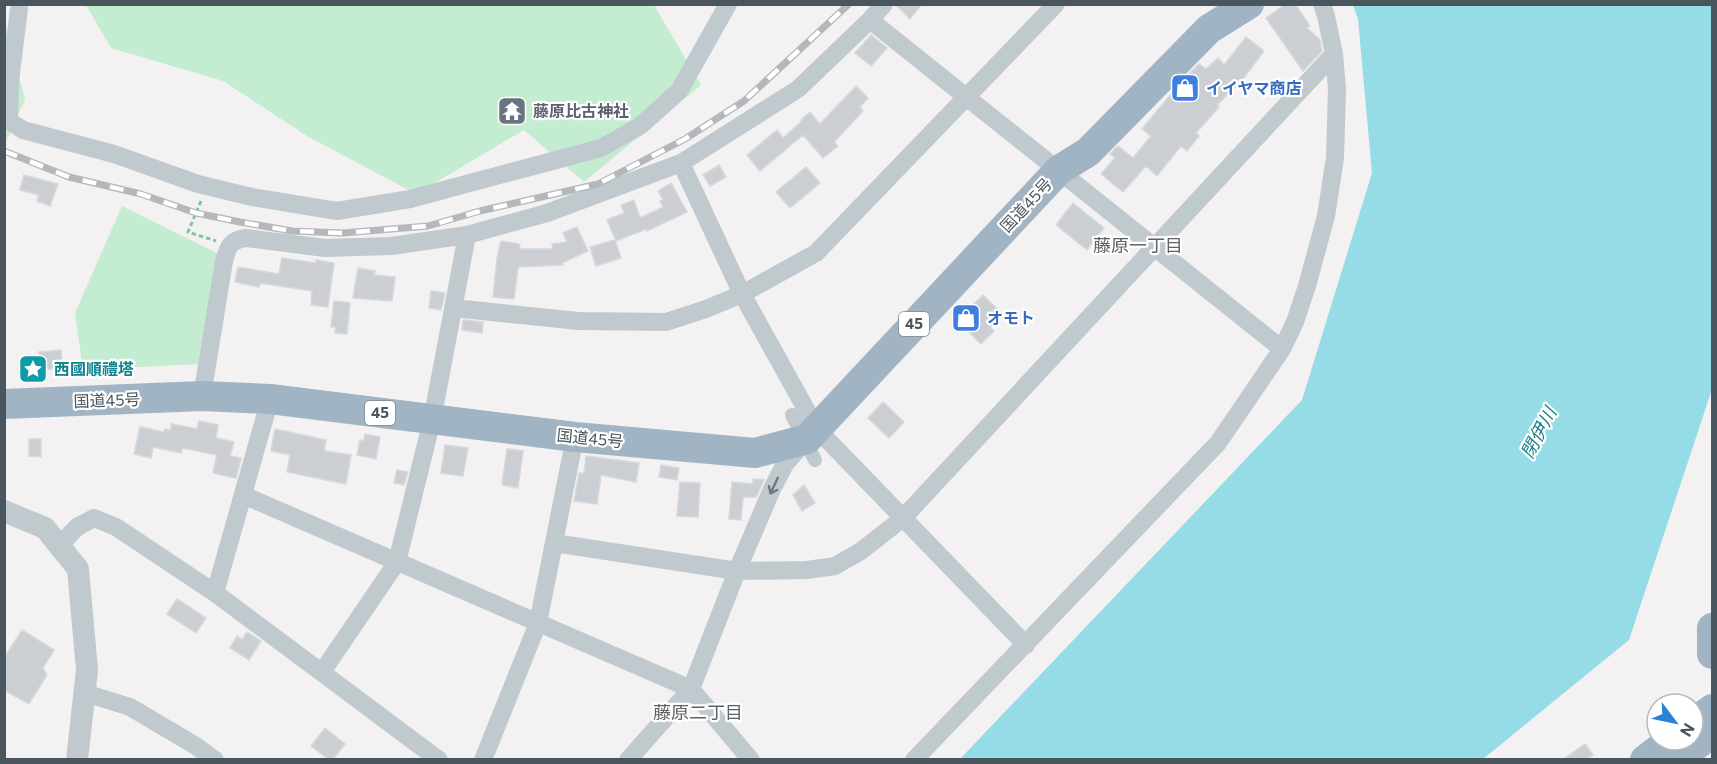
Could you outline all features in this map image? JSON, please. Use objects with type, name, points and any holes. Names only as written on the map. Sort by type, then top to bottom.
[{"type":"highway","name":"国道45号","points":[[4,404],[202,396],[270,399],[575,437],[755,453],[808,436],[1059,170],[1074,143],[1188,26],[1214,4]]},
{"type":"highway","name":"国道45号","points":[[1059,170],[1089,152],[1209,29],[1249,4]]},
{"type":"highway","points":[[1713,628],[1713,654]]},
{"type":"highway","points":[[1677,759],[1713,733]]},
{"type":"street","points":[[19,9],[10,81],[9,121],[23,130],[114,154],[198,184],[252,197],[338,211],[410,199],[601,148],[640,126],[679,91],[728,4]]},
{"type":"street","points":[[202,396],[224,261],[229,245],[237,239],[246,238],[325,248],[391,246],[467,235],[547,213],[681,163],[798,88],[884,4]]},
{"type":"street","points":[[453,309],[579,321],[666,322],[742,294],[816,253],[968,98],[1056,4]]},
{"type":"street","points":[[914,759],[1218,443],[1282,349],[1301,304],[1326,216],[1335,158],[1337,89],[1334,54],[1322,4]]},
{"type":"street","points":[[870,20],[1282,349]]},
{"type":"street","points":[[554,543],[737,571],[807,570],[835,566],[861,550],[903,518],[1334,54]]},
{"type":"street","points":[[681,163],[808,436],[903,518],[1026,645]]},
{"type":"street","points":[[322,672],[398,562],[432,420],[467,235]]},
{"type":"street","points":[[215,593],[270,399]]},
{"type":"street","points":[[628,759],[691,689],[737,571],[785,464],[808,436]]},
{"type":"street","points":[[483,759],[538,623],[575,437]]},
{"type":"street","points":[[243,495],[691,689],[751,759]]},
{"type":"street","points":[[4,511],[45,528],[78,569],[87,670],[77,759]]},
{"type":"street","points":[[59,546],[77,527],[94,518],[116,527],[215,593],[439,759]]},
{"type":"street","points":[[85,693],[130,707],[215,759]]},
{"type":"path","points":[[202,198],[188,232],[229,245]]},
{"type":"green space","points":[[86,5],[654,5],[701,85],[584,182],[524,130],[416,194],[307,136],[223,81],[111,48]]},
{"type":"green space","points":[[4,19],[25,99],[5,144],[4,144]]},
{"type":"green space","points":[[122,206],[217,253],[198,364],[83,370],[75,313]]},
{"type":"water","name":"閉伊川","points":[[1353,5],[1712,5],[1712,389],[1629,640],[1483,759],[960,759],[1302,400],[1372,173],[1358,19]]},
{"type":"building","points":[[895,4],[922,4],[910,19]]},
{"type":"building","points":[[1286,4],[1295,4],[1310,26],[1307,28],[1320,40],[1322,51],[1303,71],[1266,18]]},
{"type":"building","points":[[871,35],[887,48],[871,66],[855,53]]},
{"type":"building","points":[[1246,37],[1264,51],[1243,79],[1217,105],[1219,107],[1196,133],[1199,136],[1187,151],[1181,146],[1157,176],[1146,166],[1123,192],[1101,174],[1115,158],[1110,154],[1118,146],[1133,158],[1151,136],[1142,129],[1199,64],[1206,69],[1218,58],[1224,65]]},
{"type":"building","points":[[856,86],[868,98],[860,107],[863,111],[834,142],[838,146],[823,158],[803,135],[760,171],[747,155],[777,130],[783,138],[810,112],[820,124]]},
{"type":"building","points":[[719,165],[726,177],[710,186],[703,175]]},
{"type":"building","points":[[806,167],[820,183],[790,208],[776,192]]},
{"type":"building","points":[[24,175],[58,184],[50,206],[37,201],[39,195],[20,190]]},
{"type":"building","points":[[671,183],[687,212],[647,231],[646,229],[616,241],[607,220],[624,213],[621,205],[634,200],[640,218],[663,207],[660,201],[663,200],[658,191]]},
{"type":"building","points":[[1073,203],[1104,228],[1087,250],[1056,225]]},
{"type":"building","points":[[577,227],[588,251],[562,263],[563,265],[518,267],[514,299],[493,297],[501,241],[520,244],[519,249],[553,249],[552,244],[567,242],[563,233]]},
{"type":"building","points":[[615,240],[621,258],[596,266],[590,247]]},
{"type":"building","points":[[282,258],[334,263],[328,307],[311,305],[312,291],[260,283],[259,287],[235,282],[238,267],[279,274]]},
{"type":"building","points":[[358,268],[375,271],[374,275],[395,277],[392,301],[353,298]]},
{"type":"building","points":[[431,291],[445,293],[441,310],[429,308]]},
{"type":"building","points":[[983,295],[1003,315],[990,327],[994,331],[981,344],[954,317],[967,304],[971,307]]},
{"type":"building","points":[[334,301],[350,303],[347,334],[335,333],[336,327],[331,327]]},
{"type":"building","points":[[463,320],[483,322],[482,333],[462,330]]},
{"type":"building","points":[[61,350],[62,368],[40,370],[39,352]]},
{"type":"building","points":[[883,402],[904,422],[889,438],[868,418]]},
{"type":"building","points":[[199,421],[218,425],[216,438],[234,442],[230,456],[241,458],[236,478],[213,473],[217,455],[183,448],[181,453],[153,447],[151,458],[134,454],[140,427],[164,432],[165,429],[171,430],[171,424],[197,429]]},
{"type":"building","points":[[275,429],[326,440],[324,451],[351,455],[346,484],[287,472],[290,455],[271,451]]},
{"type":"building","points":[[365,434],[380,437],[376,459],[357,455],[360,440],[364,441]]},
{"type":"building","points":[[29,439],[41,439],[41,457],[29,456]]},
{"type":"building","points":[[445,445],[468,448],[463,476],[441,473]]},
{"type":"building","points":[[507,449],[523,451],[518,488],[502,485]]},
{"type":"building","points":[[586,456],[639,463],[636,482],[601,475],[597,504],[574,501],[579,473],[584,473]]},
{"type":"building","points":[[661,465],[679,468],[677,480],[659,477]]},
{"type":"building","points":[[397,470],[408,472],[404,485],[394,483]]},
{"type":"building","points":[[753,479],[764,480],[756,497],[743,497],[741,520],[729,519],[732,482],[753,484]]},
{"type":"building","points":[[680,482],[700,483],[698,517],[677,516]]},
{"type":"building","points":[[804,485],[815,503],[802,511],[793,495]]},
{"type":"building","points":[[177,599],[206,618],[196,633],[167,614]]},
{"type":"building","points":[[22,630],[54,650],[43,668],[47,675],[29,704],[4,690],[4,658]]},
{"type":"building","points":[[247,632],[261,641],[249,660],[230,648],[237,636],[242,640]]},
{"type":"building","points":[[325,728],[345,744],[333,759],[328,759],[311,746]]},
{"type":"building","points":[[1585,744],[1593,755],[1587,759],[1564,759]]},
{"type":"railway","points":[[4,151],[69,177],[141,194],[196,213],[240,222],[292,231],[343,233],[428,226],[480,211],[598,184],[685,139],[744,101],[849,4]]},
{"type":"place","name":"イイヤマ商店","points":[[1185,88]]},
{"type":"place","name":"藤原比古神社","points":[[512,111]]},
{"type":"place","name":"オモト","points":[[966,318]]},
{"type":"place","name":"西國順禮塔","points":[[33,369]]},
{"type":"district","name":"藤原一丁目","points":[[1138,246]]},
{"type":"district","name":"藤原二丁目","points":[[698,713]]}]
